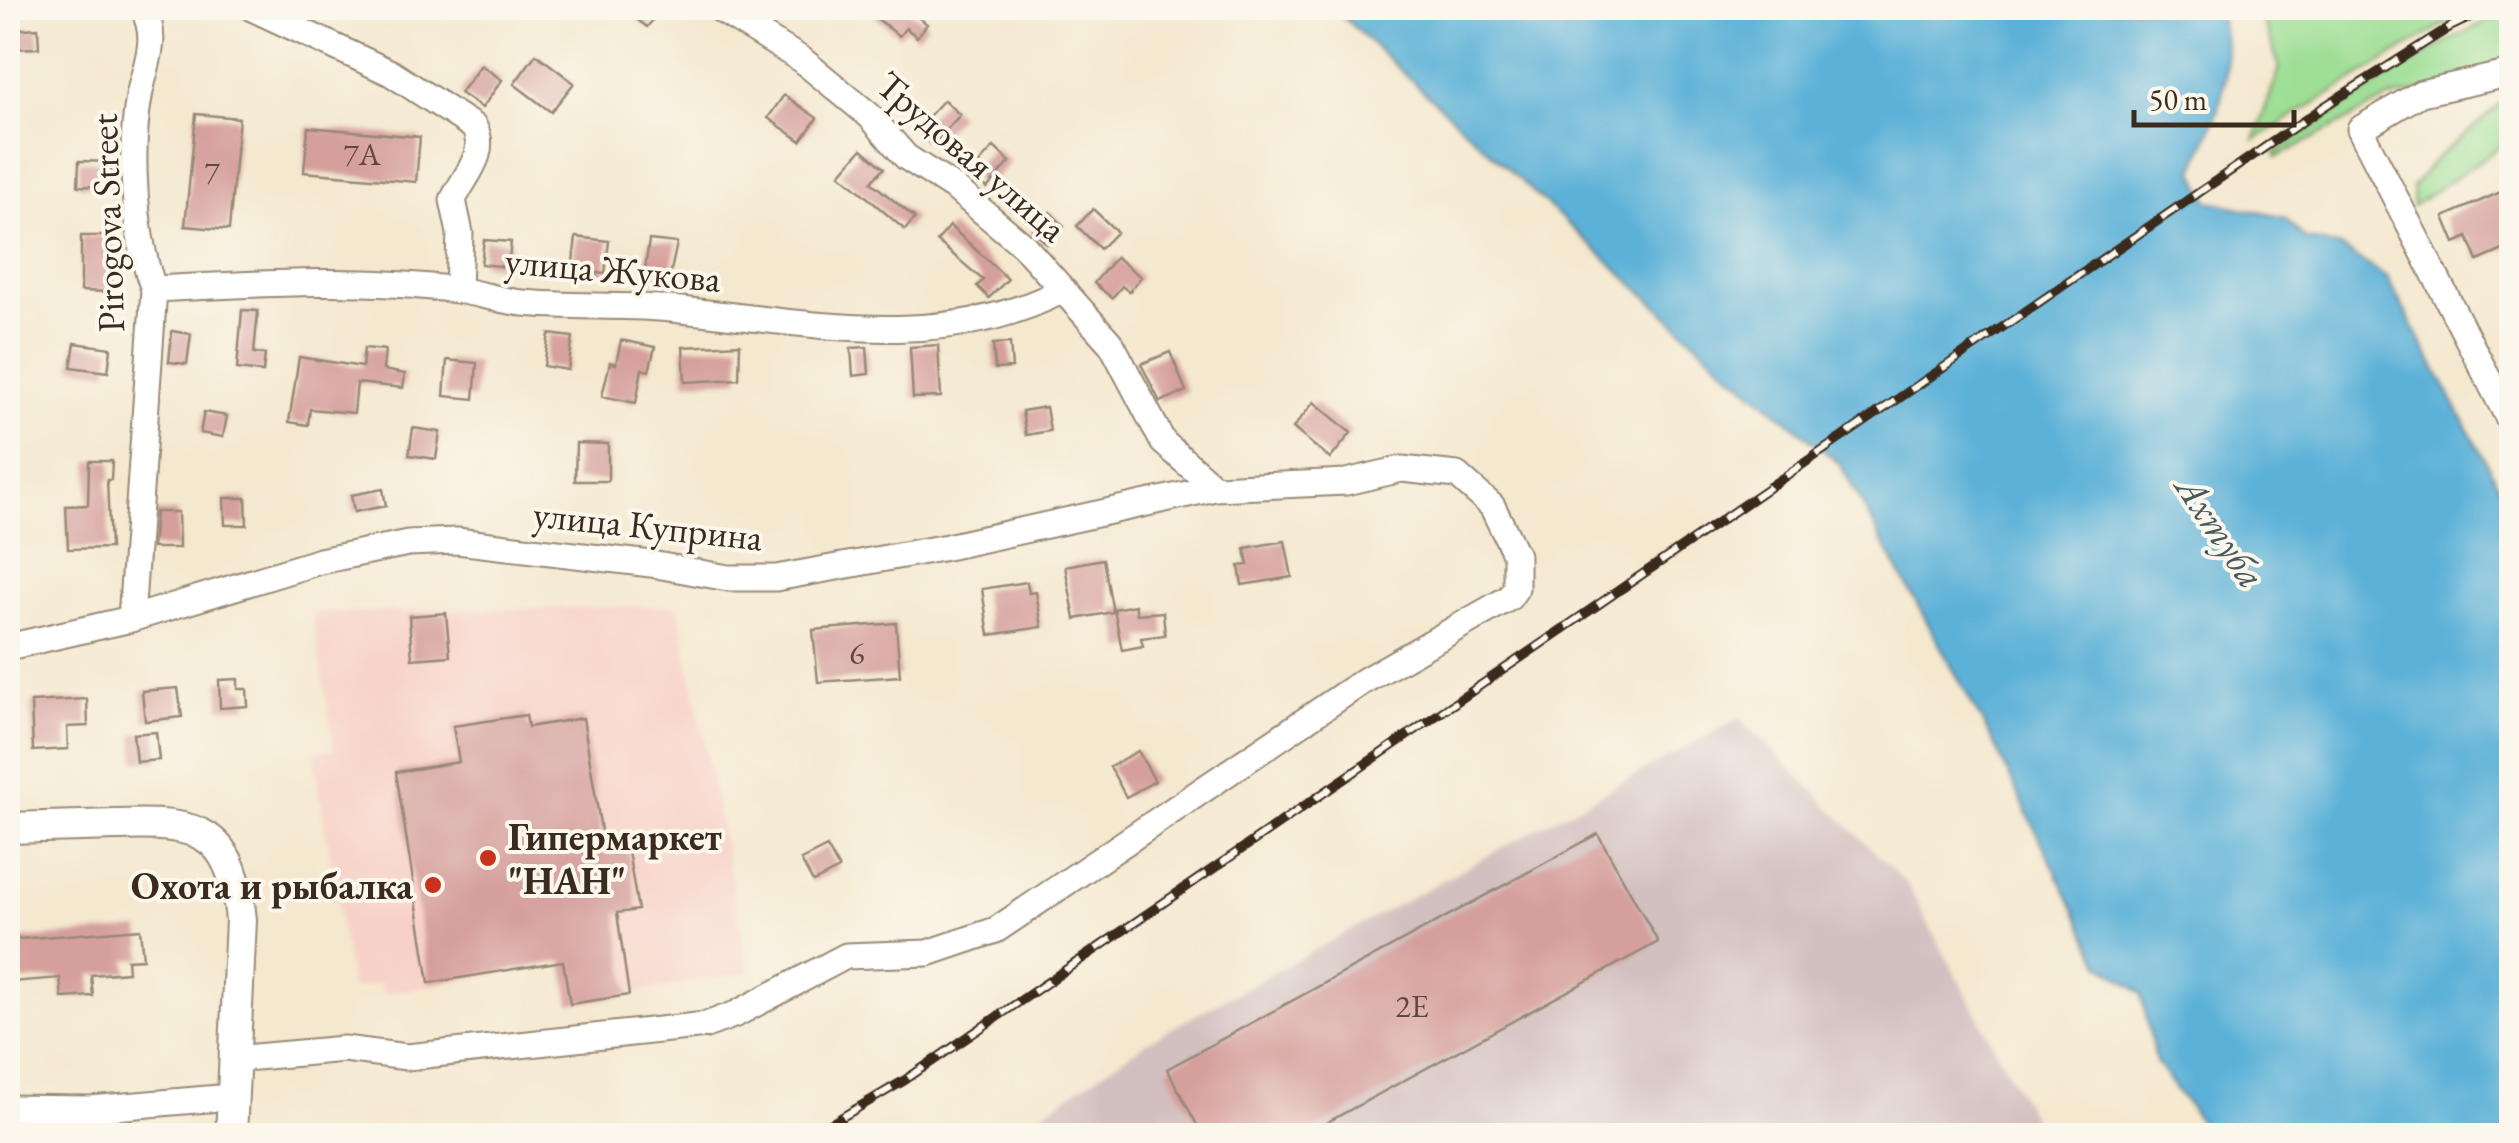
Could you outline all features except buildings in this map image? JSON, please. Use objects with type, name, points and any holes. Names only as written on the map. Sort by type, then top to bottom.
[{"type":"main road","points":[[8,828],[174,823],[190,827],[216,846],[238,887],[242,920],[231,1136]]},
{"type":"street","name":"Pirogova Street","points":[[130,619],[154,289],[142,258],[138,184],[139,96],[153,48],[152,24],[143,8]]},
{"type":"street","points":[[252,8],[391,73],[474,126],[480,137],[478,154],[453,200],[460,233],[458,290]]},
{"type":"street","name":"Трудовая улица","points":[[718,8],[776,42],[842,92],[906,157],[956,189],[1024,246],[1112,345],[1163,442],[1215,488]]},
{"type":"street","points":[[2512,73],[2421,92],[2360,129],[2512,425]]},
{"type":"street","name":"улица Жукова","points":[[154,289],[275,285],[458,290],[525,303],[658,308],[846,326],[970,323],[1026,309],[1061,290]]},
{"type":"street","name":"улица Куприна","points":[[8,647],[130,619],[320,562],[408,543],[457,542],[651,564],[728,578],[776,578],[912,554],[1215,488],[1346,482],[1402,469],[1457,476],[1492,506],[1508,534],[1516,554],[1516,588],[1508,598],[1362,682],[996,930],[928,952],[846,956],[736,1014],[706,1025],[407,1057],[344,1049],[234,1058]]},
{"type":"street","points":[[8,1108],[90,1110],[231,1097]]},
{"type":"shaded area","points":[[678,606],[749,972],[570,1004],[562,962],[383,994],[380,983],[351,988],[313,752],[334,749],[312,613]]},
{"type":"shaded area","points":[[1740,718],[1907,884],[2042,1135],[1009,1136],[1150,1040]]},
{"type":"green space","points":[[2259,8],[2471,8],[2254,140],[2280,68]]},
{"type":"green space","points":[[2511,9],[2511,75],[2390,98],[2277,157],[2275,153],[2390,76]]},
{"type":"green space","points":[[2511,96],[2511,139],[2413,206],[2412,187],[2436,159]]},
{"type":"water","name":"Ахтуба","points":[[1333,8],[2217,8],[2226,72],[2218,110],[2194,171],[2209,201],[2285,218],[2305,239],[2340,247],[2387,278],[2511,508],[2511,1135],[2210,1135],[2156,1062],[2141,993],[2101,964],[1991,738],[1840,464],[1727,370]]},
{"type":"railway","points":[[810,1136],[905,1080],[2325,106],[2450,27],[2490,8]]},
{"type":"place","name":"Гипермаркет \"НАН\"","points":[[488,858]]},
{"type":"place","name":"Охота и рыбалка","points":[[433,885]]}]
